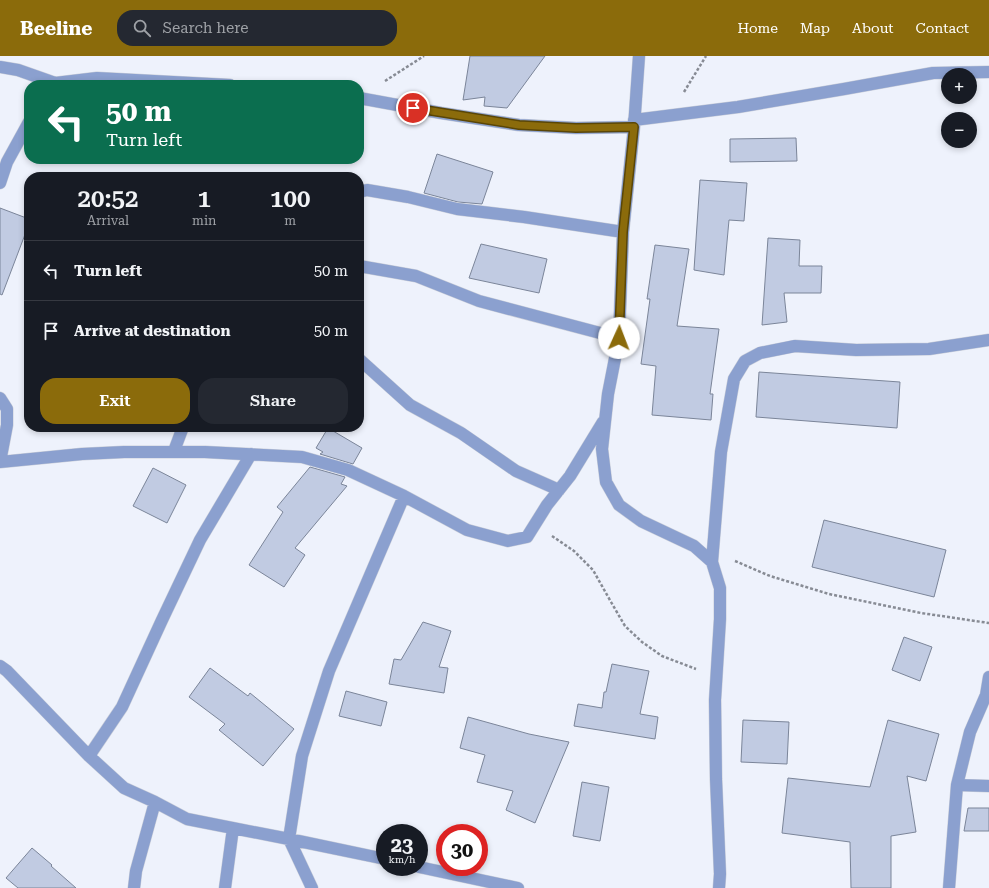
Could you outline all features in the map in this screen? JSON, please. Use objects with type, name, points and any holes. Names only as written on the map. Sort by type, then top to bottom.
[{"type":"street","points":[[639,56],[623,232],[619,338],[608,394],[602,449],[606,482],[619,506],[642,521],[694,546],[712,557]]},
{"type":"street","points":[[0,67],[18,70],[44,80]]},
{"type":"street","points":[[364,99],[519,125],[576,128],[634,124],[844,90],[933,73],[989,72]]},
{"type":"street","points":[[82,80],[96,78],[134,80]]},
{"type":"street","points":[[0,183],[8,162],[24,132]]},
{"type":"street","points":[[364,191],[408,197],[458,209],[623,232]]},
{"type":"street","points":[[364,267],[416,276],[479,301],[619,338]]},
{"type":"street","points":[[719,888],[720,874],[715,700],[720,618],[720,588],[712,557],[720,452],[734,379],[745,361],[760,353],[795,346],[856,350],[929,349],[989,340]]},
{"type":"street","points":[[364,363],[410,404],[461,433],[516,471],[559,490]]},
{"type":"street","points":[[0,398],[7,409],[7,425],[0,462],[82,454],[174,451],[302,456],[348,470],[404,496],[468,530],[508,541],[527,537],[547,505],[570,476],[605,419]]},
{"type":"street","points":[[174,451],[181,432]]},
{"type":"street","points":[[89,756],[122,707],[200,540],[251,454]]},
{"type":"street","points":[[312,888],[289,839],[302,756],[330,671],[404,496]]},
{"type":"street","points":[[0,666],[7,671],[89,756],[124,788],[187,819],[376,857]]},
{"type":"street","points":[[949,888],[957,785],[970,732],[986,695],[989,677]]},
{"type":"street","points":[[957,785],[989,786]]},
{"type":"street","points":[[134,888],[136,871],[155,802]]},
{"type":"street","points":[[225,888],[233,828]]},
{"type":"street","points":[[428,869],[481,884],[518,888]]},
{"type":"path","points":[[379,85],[424,56]]},
{"type":"path","points":[[535,524],[574,550],[593,570],[625,626],[642,642],[662,656],[716,677]]},
{"type":"path","points":[[712,557],[829,594],[921,613],[989,623]]},
{"type":"building","points":[[470,56],[545,56],[507,108],[484,106],[485,97],[463,100]]},
{"type":"building","points":[[796,138],[797,161],[730,162],[730,139]]},
{"type":"building","points":[[437,154],[493,172],[482,204],[458,202],[424,193]]},
{"type":"building","points":[[700,180],[747,183],[744,221],[729,220],[724,275],[694,270]]},
{"type":"building","points":[[0,208],[24,217],[24,237],[2,295],[0,294]]},
{"type":"building","points":[[768,238],[800,240],[799,266],[822,266],[821,293],[784,293],[787,322],[762,325]]},
{"type":"building","points":[[481,244],[547,259],[539,293],[469,278]]},
{"type":"building","points":[[655,245],[689,249],[677,326],[719,329],[710,394],[713,394],[711,420],[652,415],[656,366],[641,364],[650,299],[647,299]]},
{"type":"building","points":[[759,372],[900,382],[897,428],[756,417]]},
{"type":"building","points":[[326,432],[335,432],[362,448],[353,464],[320,454],[323,452],[316,448]]},
{"type":"building","points":[[310,467],[345,477],[341,484],[347,486],[295,548],[305,555],[284,587],[249,565],[283,512],[277,507]]},
{"type":"building","points":[[153,468],[186,485],[167,523],[133,506]]},
{"type":"building","points":[[824,520],[946,550],[934,597],[812,567]]},
{"type":"building","points":[[423,622],[451,631],[439,667],[448,668],[444,693],[389,684],[394,659],[401,660]]},
{"type":"building","points":[[904,637],[932,647],[920,681],[892,670]]},
{"type":"building","points":[[612,664],[649,671],[640,714],[658,717],[655,739],[574,726],[578,704],[602,708],[604,692],[606,692]]},
{"type":"building","points":[[210,668],[248,696],[250,693],[294,729],[263,766],[219,730],[225,724],[189,697]]},
{"type":"building","points":[[346,691],[387,702],[381,726],[339,716]]},
{"type":"building","points":[[468,717],[529,734],[569,742],[535,823],[506,810],[513,791],[477,782],[485,755],[460,748]]},
{"type":"building","points":[[743,720],[789,722],[787,764],[741,762]]},
{"type":"building","points":[[888,720],[939,734],[926,781],[907,776],[916,832],[891,836],[891,888],[851,888],[850,842],[782,833],[788,778],[870,787]]},
{"type":"building","points":[[582,782],[609,787],[600,841],[573,836]]},
{"type":"building","points":[[968,808],[989,808],[989,831],[964,831]]},
{"type":"building","points":[[32,848],[76,888],[18,888],[6,878]]},
{"type":"route","points":[[413,108],[519,125],[576,128],[634,127],[623,232],[619,338]]}]
